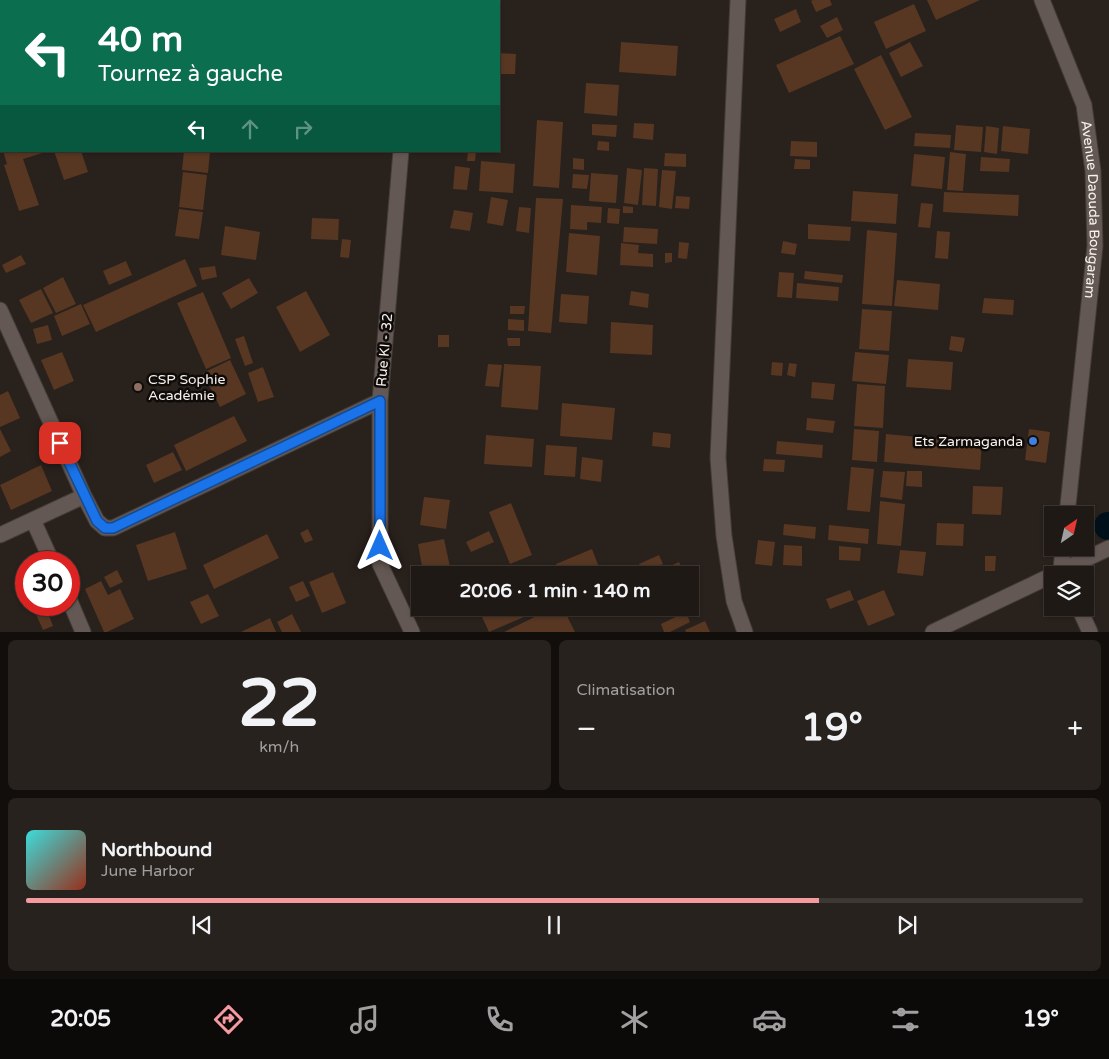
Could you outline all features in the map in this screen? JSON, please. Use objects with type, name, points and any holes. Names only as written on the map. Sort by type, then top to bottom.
[{"type":"street","points":[[738,0],[718,458],[724,536],[734,601],[745,632]]},
{"type":"street","name":"Avenue Daouda Bougaram","points":[[1042,0],[1084,105],[1093,171],[1095,246],[1068,506]]},
{"type":"street","name":"Rue KI - 32","points":[[401,152],[380,401],[380,564],[412,632]]},
{"type":"street","points":[[2,318],[84,496],[97,521],[105,528],[113,528],[380,401]]},
{"type":"street","points":[[0,535],[84,496]]},
{"type":"street","points":[[33,520],[47,551]]},
{"type":"street","points":[[1074,566],[1109,548]]},
{"type":"street","points":[[933,632],[1044,580]]},
{"type":"street","points":[[76,616],[83,632]]},
{"type":"street","points":[[1083,616],[1090,632]]},
{"type":"building","points":[[830,0],[832,5],[816,12],[811,1]]},
{"type":"building","points":[[927,0],[980,0],[936,20]]},
{"type":"building","points":[[914,4],[926,31],[886,49],[874,22]]},
{"type":"building","points":[[796,9],[801,22],[780,32],[774,19]]},
{"type":"building","points":[[837,17],[843,30],[827,38],[820,26]]},
{"type":"building","points":[[840,36],[854,64],[789,93],[776,65]]},
{"type":"building","points":[[621,42],[678,46],[676,76],[619,72]]},
{"type":"building","points":[[910,42],[923,66],[901,77],[889,53]]},
{"type":"building","points":[[500,53],[516,54],[515,74],[500,74]]},
{"type":"building","points":[[881,55],[912,117],[885,130],[854,69]]},
{"type":"building","points":[[586,83],[619,85],[617,116],[584,113]]},
{"type":"building","points":[[537,120],[563,122],[559,188],[533,186]]},
{"type":"building","points":[[634,123],[654,124],[653,140],[633,138]]},
{"type":"building","points":[[592,124],[617,125],[616,137],[592,135]]},
{"type":"building","points":[[956,125],[983,127],[981,152],[954,150]]},
{"type":"building","points":[[986,126],[999,128],[997,154],[984,152]]},
{"type":"building","points":[[1003,126],[1030,129],[1028,154],[1001,151]]},
{"type":"building","points":[[915,133],[951,135],[950,148],[914,146]]},
{"type":"building","points":[[598,141],[609,142],[609,151],[597,150]]},
{"type":"building","points":[[791,141],[817,142],[817,157],[790,156]]},
{"type":"building","points":[[3,152],[46,152],[23,159],[39,205],[19,211],[4,165],[7,164]]},
{"type":"building","points":[[54,152],[81,152],[88,172],[64,180]]},
{"type":"building","points":[[184,152],[210,152],[208,173],[182,170]]},
{"type":"building","points":[[468,152],[476,152],[475,161],[467,161]]},
{"type":"building","points":[[950,152],[966,154],[963,191],[947,190]]},
{"type":"building","points":[[665,153],[686,154],[686,167],[664,166]]},
{"type":"building","points":[[914,154],[945,157],[942,189],[911,186]]},
{"type":"building","points":[[981,157],[1010,159],[1009,172],[980,171]]},
{"type":"building","points":[[573,158],[584,159],[584,170],[573,169]]},
{"type":"building","points":[[795,159],[810,160],[810,169],[794,169]]},
{"type":"building","points":[[481,161],[515,164],[513,193],[479,191]]},
{"type":"building","points":[[455,166],[470,168],[467,190],[453,189]]},
{"type":"building","points":[[627,168],[642,170],[638,205],[624,203]]},
{"type":"building","points":[[644,168],[658,169],[656,206],[642,205]]},
{"type":"building","points":[[662,170],[676,171],[672,209],[659,207]]},
{"type":"building","points":[[183,172],[207,175],[203,210],[179,207]]},
{"type":"building","points":[[591,173],[618,175],[616,203],[589,201]]},
{"type":"building","points":[[573,174],[589,175],[587,189],[572,188]]},
{"type":"building","points":[[853,191],[898,194],[896,224],[851,221]]},
{"type":"building","points":[[944,192],[1019,195],[1018,216],[943,212]]},
{"type":"building","points":[[676,196],[690,197],[689,209],[675,208]]},
{"type":"building","points":[[491,197],[508,200],[503,226],[487,223]]},
{"type":"building","points":[[536,198],[563,199],[551,333],[528,331]]},
{"type":"building","points":[[921,203],[933,204],[930,228],[918,227]]},
{"type":"building","points":[[571,205],[602,207],[601,223],[587,222],[587,230],[570,229]]},
{"type":"building","points":[[623,206],[633,207],[633,213],[623,213]]},
{"type":"building","points":[[519,207],[531,208],[529,233],[516,231]]},
{"type":"building","points":[[608,208],[620,209],[619,224],[607,223]]},
{"type":"building","points":[[179,209],[203,212],[199,239],[175,236]]},
{"type":"building","points":[[454,210],[473,213],[470,231],[450,228]]},
{"type":"building","points":[[312,218],[339,219],[338,240],[311,239]]},
{"type":"building","points":[[808,224],[851,227],[850,241],[808,239]]},
{"type":"building","points":[[225,226],[260,232],[256,260],[221,255]]},
{"type":"building","points":[[624,227],[658,229],[657,244],[623,242]]},
{"type":"building","points":[[867,230],[897,233],[892,306],[862,304]]},
{"type":"building","points":[[937,231],[950,232],[948,259],[935,258]]},
{"type":"building","points":[[569,233],[600,236],[597,275],[566,272]]},
{"type":"building","points":[[342,239],[351,240],[349,258],[340,257]]},
{"type":"building","points":[[783,241],[797,244],[795,255],[781,253]]},
{"type":"building","points":[[679,242],[689,243],[687,259],[678,258]]},
{"type":"building","points":[[621,243],[639,245],[638,253],[653,254],[653,267],[620,265]]},
{"type":"building","points":[[665,253],[672,253],[672,262],[665,263]]},
{"type":"building","points":[[21,255],[26,264],[6,273],[2,265]]},
{"type":"building","points":[[185,259],[197,286],[96,332],[83,305]]},
{"type":"building","points":[[126,261],[132,275],[109,285],[103,271]]},
{"type":"building","points":[[215,266],[217,277],[202,280],[199,268]]},
{"type":"building","points":[[805,271],[843,275],[842,283],[804,279]]},
{"type":"building","points":[[779,272],[794,273],[792,298],[777,297]]},
{"type":"building","points":[[63,277],[76,304],[56,313],[43,288]]},
{"type":"building","points":[[249,278],[258,293],[231,309],[222,293]]},
{"type":"building","points":[[897,280],[940,284],[938,310],[894,306]]},
{"type":"building","points":[[797,283],[839,287],[838,301],[796,298]]},
{"type":"building","points":[[41,289],[53,313],[31,323],[19,300]]},
{"type":"building","points":[[306,291],[330,335],[300,352],[276,307]]},
{"type":"building","points":[[631,291],[649,294],[648,308],[629,305]]},
{"type":"building","points":[[203,292],[231,358],[206,369],[177,303]]},
{"type":"building","points":[[561,294],[589,296],[587,324],[559,322]]},
{"type":"building","points":[[984,298],[1014,300],[1013,315],[982,313]]},
{"type":"building","points":[[81,304],[90,324],[62,336],[54,316]]},
{"type":"building","points":[[510,306],[525,306],[524,314],[510,314]]},
{"type":"building","points":[[862,309],[892,311],[889,351],[859,349]]},
{"type":"building","points":[[508,319],[524,320],[524,331],[508,330]]},
{"type":"building","points":[[611,322],[653,325],[652,355],[610,353]]},
{"type":"building","points":[[48,325],[52,340],[37,344],[33,329]]},
{"type":"building","points":[[438,335],[449,335],[449,347],[438,347]]},
{"type":"building","points":[[244,336],[253,363],[245,366],[235,339]]},
{"type":"building","points":[[951,336],[965,338],[962,352],[949,350]]},
{"type":"building","points":[[507,338],[520,338],[520,346],[508,346]]},
{"type":"building","points":[[62,352],[74,381],[54,390],[41,360]]},
{"type":"building","points":[[855,352],[889,355],[886,384],[852,381]]},
{"type":"building","points":[[908,359],[953,362],[951,390],[906,387]]},
{"type":"building","points":[[230,360],[246,394],[220,407],[203,373]]},
{"type":"building","points":[[772,362],[783,363],[782,376],[771,375]]},
{"type":"building","points":[[789,363],[797,364],[795,377],[787,375]]},
{"type":"building","points":[[488,364],[502,365],[499,387],[485,386]]},
{"type":"building","points":[[504,364],[541,366],[538,410],[501,407]]},
{"type":"building","points":[[263,367],[274,397],[258,402],[248,373]]},
{"type":"building","points":[[812,382],[835,384],[833,400],[811,398]]},
{"type":"building","points":[[857,384],[885,386],[883,428],[854,426]]},
{"type":"building","points":[[8,391],[20,418],[0,427],[0,395]]},
{"type":"building","points":[[562,403],[615,408],[612,440],[560,436]]},
{"type":"building","points":[[234,416],[247,441],[186,471],[174,445]]},
{"type":"building","points":[[807,418],[835,421],[833,433],[806,430]]},
{"type":"building","points":[[0,429],[11,451],[0,457]]},
{"type":"building","points":[[854,429],[879,431],[877,462],[852,460]]},
{"type":"building","points":[[1029,429],[1050,432],[1046,463],[1025,460]]},
{"type":"building","points":[[653,432],[671,434],[670,448],[652,446]]},
{"type":"building","points":[[886,434],[982,443],[980,470],[884,462]]},
{"type":"building","points":[[486,435],[534,439],[532,467],[484,464]]},
{"type":"building","points":[[777,441],[823,445],[822,458],[776,454]]},
{"type":"building","points":[[546,445],[577,447],[575,477],[544,475]]},
{"type":"building","points":[[173,452],[182,470],[154,483],[146,465]]},
{"type":"building","points":[[582,457],[603,460],[601,482],[580,479]]},
{"type":"building","points":[[764,459],[785,460],[784,472],[763,471]]},
{"type":"building","points":[[41,465],[52,491],[11,510],[0,485]]},
{"type":"building","points":[[851,467],[874,469],[870,512],[847,510]]},
{"type":"building","points":[[883,471],[905,472],[902,500],[880,497]]},
{"type":"building","points":[[907,471],[922,471],[922,487],[906,486]]},
{"type":"building","points":[[973,486],[1003,487],[1001,515],[972,514]]},
{"type":"building","points":[[424,497],[450,500],[446,529],[420,525]]},
{"type":"building","points":[[880,501],[905,504],[901,546],[877,544]]},
{"type":"building","points":[[511,503],[532,555],[510,564],[489,512]]},
{"type":"building","points":[[937,523],[964,524],[963,546],[936,545]]},
{"type":"building","points":[[784,524],[816,527],[815,539],[783,535]]},
{"type":"building","points":[[829,525],[869,529],[868,544],[828,540]]},
{"type":"building","points":[[308,529],[313,540],[305,543],[300,533]]},
{"type":"building","points":[[489,531],[494,542],[471,552],[466,542]]},
{"type":"building","points":[[175,532],[187,569],[148,581],[136,545]]},
{"type":"building","points":[[267,534],[279,558],[214,589],[203,565]]},
{"type":"building","points":[[444,539],[450,566],[422,566],[418,544]]},
{"type":"building","points":[[758,540],[775,542],[772,566],[755,564]]},
{"type":"building","points":[[784,545],[802,546],[802,566],[783,565]]},
{"type":"building","points":[[839,546],[861,548],[860,561],[839,560]]},
{"type":"building","points":[[592,549],[599,566],[557,566],[556,564]]},
{"type":"building","points":[[900,550],[926,552],[923,576],[897,573]]},
{"type":"building","points":[[659,555],[663,564],[659,566],[640,566],[639,564]]},
{"type":"building","points":[[985,556],[996,556],[995,571],[985,571]]},
{"type":"building","points":[[679,562],[681,566],[670,566]]},
{"type":"building","points":[[117,570],[123,582],[110,588],[104,577]]},
{"type":"building","points":[[333,572],[346,603],[322,613],[309,582]]},
{"type":"building","points":[[101,581],[108,595],[120,589],[134,619],[107,632],[104,632],[85,589]]},
{"type":"building","points":[[303,581],[310,596],[296,602],[289,587]]},
{"type":"building","points":[[850,590],[854,600],[830,609],[826,599]]},
{"type":"building","points":[[884,590],[895,615],[868,626],[857,601]]},
{"type":"building","points":[[208,594],[219,616],[201,624],[190,602]]},
{"type":"building","points":[[292,614],[301,632],[282,632],[277,622]]},
{"type":"building","points":[[37,616],[49,616],[53,626],[43,630]]},
{"type":"building","points":[[482,616],[524,616],[524,617],[489,632]]},
{"type":"building","points":[[537,616],[567,616],[575,632],[504,632]]},
{"type":"building","points":[[678,616],[688,616],[690,622],[670,632],[664,632],[661,624]]},
{"type":"building","points":[[270,618],[276,632],[241,632]]},
{"type":"building","points":[[705,621],[710,632],[686,632],[685,630]]},
{"type":"place","name":"CSP Sophie Académie","points":[[138,387]]},
{"type":"place","name":"Ets Zarmaganda","points":[[1033,441]]},
{"type":"route","points":[[60,443],[97,521],[105,528],[113,528],[380,401],[380,546]]}]
